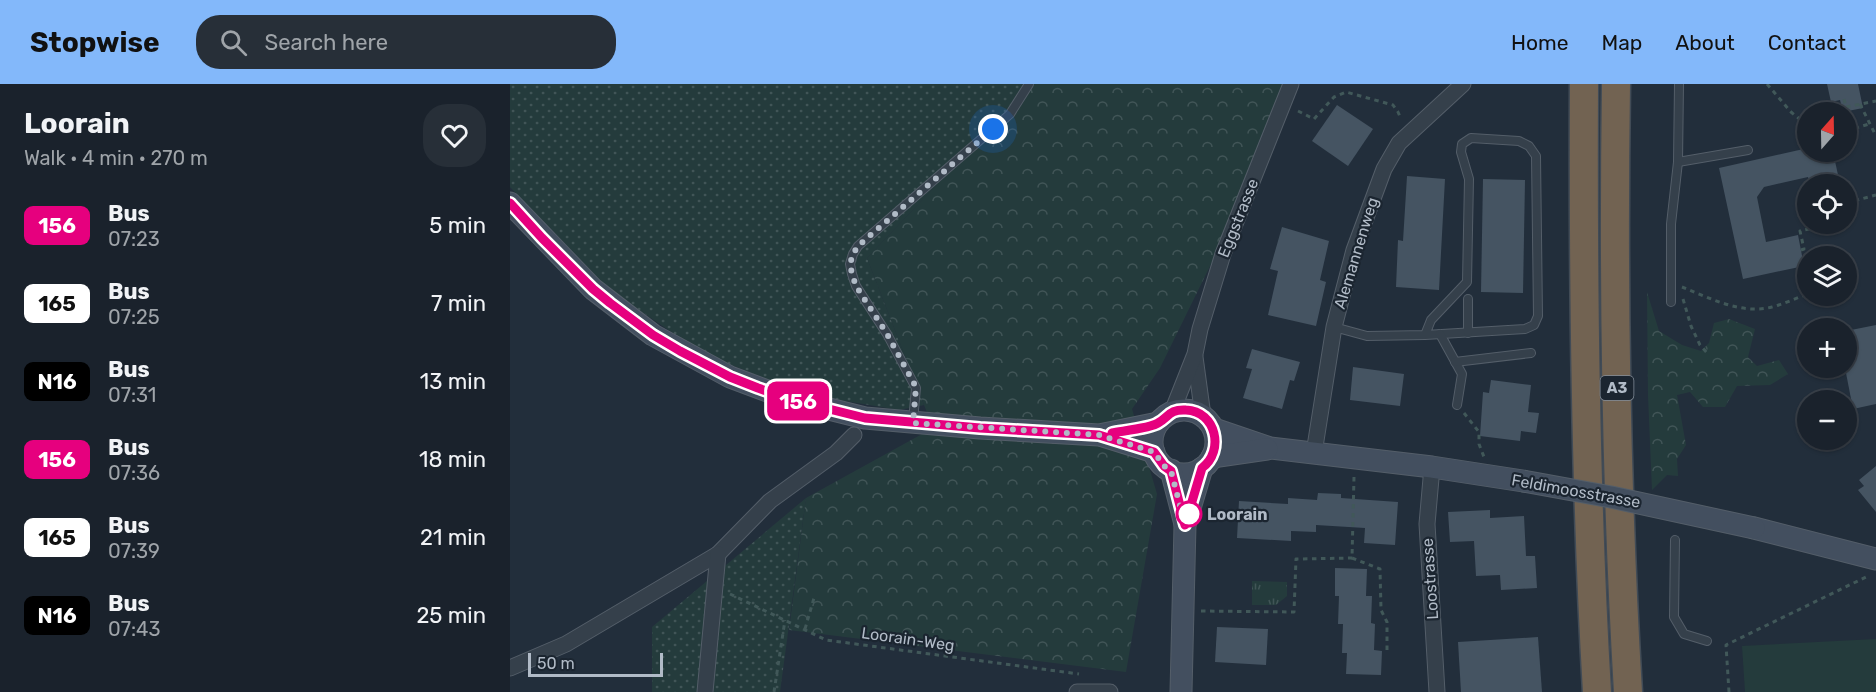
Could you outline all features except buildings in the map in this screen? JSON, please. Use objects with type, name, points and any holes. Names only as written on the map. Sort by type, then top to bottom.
[{"type":"highway","name":"A3","points":[[1584,84],[1585,350],[1597,692]]},
{"type":"highway","name":"A3","points":[[1616,84],[1617,429],[1628,692]]},
{"type":"main road","points":[[510,203],[593,289],[653,335],[730,377],[789,399],[865,418],[1099,435],[1154,452]]},
{"type":"main road","points":[[1099,435],[1165,418],[1185,410],[1191,410],[1208,423],[1216,444],[1185,525]]},
{"type":"main road","points":[[1165,418],[1152,438],[1154,452],[1164,466],[1171,471],[1186,473],[1207,463]]},
{"type":"main road","name":"Feldimoosstrasse","points":[[1208,423],[1270,448],[1432,467],[1611,497],[1754,528],[1873,567]]},
{"type":"main road","name":"Feldimoosstrasse","points":[[1207,463],[1270,448]]},
{"type":"main road","points":[[1171,471],[1185,525],[1181,692]]},
{"type":"street","name":"Eggstrasse","points":[[1165,418],[1195,354],[1205,310],[1223,254],[1291,84]]},
{"type":"street","name":"Alemannenweg","points":[[1314,453],[1334,327],[1354,250],[1383,169],[1399,143],[1463,84]]},
{"type":"street","name":"Eggstrasse","points":[[1195,354],[1208,423]]},
{"type":"street","points":[[510,668],[566,644],[718,554],[770,501],[836,453],[854,435]]},
{"type":"street","name":"Loostrasse","points":[[1432,467],[1427,524],[1437,692]]},
{"type":"street","points":[[705,692],[718,554]]},
{"type":"street","points":[[1077,692],[1110,692]]},
{"type":"lane","points":[[913,423],[916,387],[887,334],[856,286],[850,264],[853,254],[858,246],[1010,114],[1029,84]]},
{"type":"lane","points":[[1671,302],[1671,224],[1678,162],[1679,84]]},
{"type":"lane","points":[[1334,327],[1367,336],[1425,335],[1468,333],[1525,329],[1534,325],[1538,316],[1536,156],[1529,146],[1519,141],[1471,138],[1462,144],[1461,152],[1469,179],[1467,282],[1431,320],[1425,335]]},
{"type":"lane","points":[[1678,162],[1748,150]]},
{"type":"lane","points":[[1468,299],[1468,333]]},
{"type":"lane","points":[[1440,334],[1462,374],[1457,405]]},
{"type":"lane","points":[[1455,362],[1531,353]]},
{"type":"lane","points":[[1675,540],[1674,617],[1684,634],[1707,641]]},
{"type":"path","points":[[1767,84],[1797,117]]},
{"type":"path","points":[[1284,104],[1314,119],[1334,97],[1346,92],[1393,105],[1411,132]]},
{"type":"path","points":[[1857,105],[1876,101]]},
{"type":"path","points":[[1860,104],[1876,136]]},
{"type":"path","points":[[1857,128],[1869,124]]},
{"type":"path","points":[[1857,200],[1876,195]]},
{"type":"path","points":[[1671,284],[1738,308],[1755,310],[1773,307],[1797,298]]},
{"type":"path","points":[[1671,284],[1686,303],[1695,336],[1708,354]]},
{"type":"path","points":[[1457,405],[1479,432],[1479,444],[1484,462]]},
{"type":"path","points":[[1352,558],[1355,458]]},
{"type":"path","points":[[1183,611],[1294,612],[1296,559],[1352,558],[1380,569],[1381,610],[1387,622],[1387,653]]},
{"type":"path","points":[[1729,692],[1726,645],[1873,567]]},
{"type":"path","name":"Loorain-Weg","points":[[716,587],[826,640],[1084,675],[1102,692]]},
{"type":"path","points":[[804,629],[814,598]]},
{"type":"path","points":[[774,692],[785,620]]},
{"type":"green space","points":[[510,84],[1033,84],[867,258],[924,405],[899,410],[804,394],[702,353],[610,290],[510,187]]},
{"type":"green space","points":[[1033,84],[1288,84],[1286,111],[1160,368],[1132,409],[1157,494],[1126,672],[789,630],[806,498],[933,428],[867,258]]},
{"type":"green space","points":[[1647,292],[1659,331],[1682,345],[1701,351],[1709,343],[1714,323],[1729,319],[1755,329],[1748,357],[1757,366],[1779,360],[1788,374],[1770,385],[1737,386],[1725,407],[1703,407],[1690,392],[1677,395],[1686,445],[1677,459],[1678,476],[1667,475],[1652,490],[1648,395]]},
{"type":"green space","points":[[806,498],[780,692],[652,692],[652,627]]},
{"type":"green space","points":[[1252,581],[1287,582],[1287,596],[1276,605],[1252,605]]},
{"type":"green space","points":[[1876,639],[1876,692],[1745,692],[1742,646]]},
{"type":"bus line","name":"156","points":[[510,203],[542,238],[610,303],[653,335],[730,377],[789,399],[865,418],[1099,435],[1154,452],[1158,460],[1171,471],[1185,525],[1202,468],[1209,462],[1215,451],[1214,429],[1209,422],[1191,410],[1178,410],[1166,415],[1158,423],[1112,433]]},
{"type":"place","name":"Loorain","points":[[1189,514]]},
{"type":"route","points":[[993,129],[858,246],[850,264],[856,286],[887,334],[916,387],[913,423],[1099,435],[1154,452],[1158,460],[1171,471],[1185,525],[1189,514]]}]
